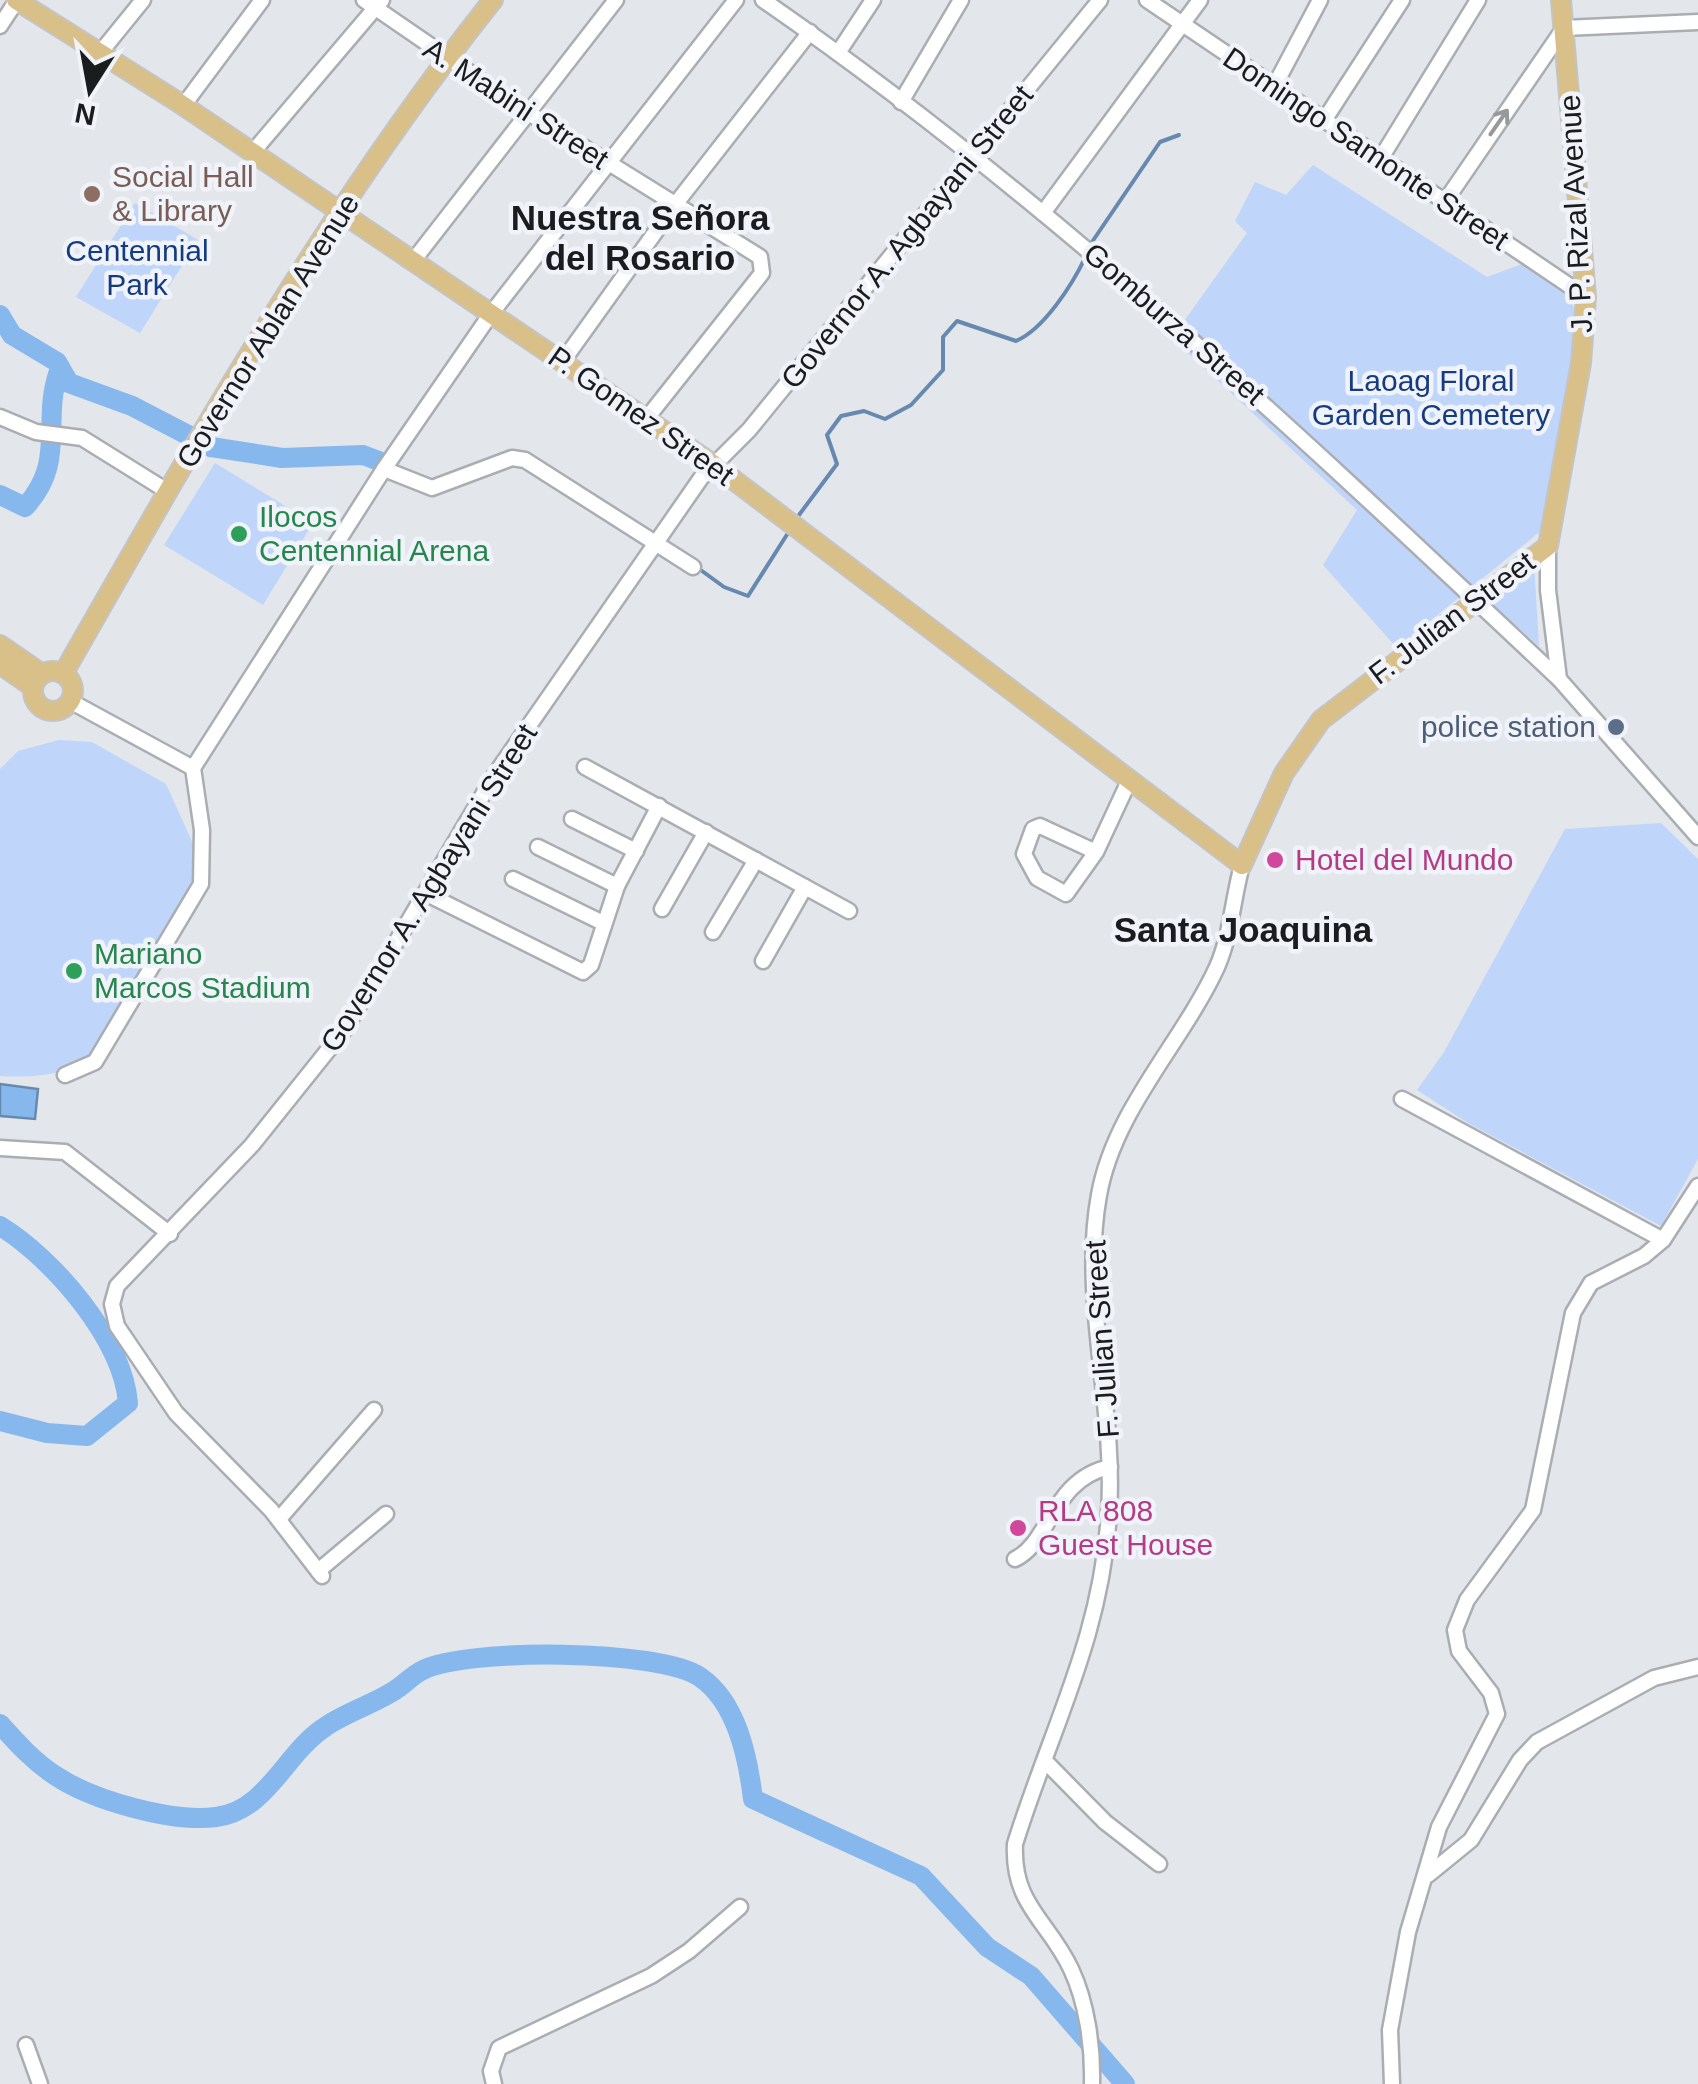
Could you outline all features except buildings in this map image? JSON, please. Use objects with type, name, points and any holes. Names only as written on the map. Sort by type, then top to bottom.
[{"type":"main road","name":"P. Gomez Street","points":[[17,0],[184,106],[713,464],[1242,865]]},
{"type":"main road","name":"Governor Ablan Avenue","points":[[63,674],[197,439],[308,258],[446,60],[493,0]]},
{"type":"main road","name":"J. P. Rizal Avenue","points":[[1548,546],[1581,363],[1586,296],[1564,28],[1558,2]]},
{"type":"main road","name":"F. Julian Street","points":[[1242,865],[1284,773],[1322,720],[1354,690],[1548,546]]},
{"type":"main road","points":[[0,645],[38,681],[37,703],[46,710],[56,710],[70,701],[71,683],[63,674],[38,681],[0,664]]},
{"type":"street","points":[[0,26],[17,0]]},
{"type":"street","points":[[100,53],[143,0]]},
{"type":"street","points":[[184,106],[262,0]]},
{"type":"street","points":[[413,261],[616,0]]},
{"type":"street","points":[[65,1075],[95,1062],[201,884],[202,830],[193,768],[384,468],[490,315],[736,0]]},
{"type":"street","name":"Gomburza Street","points":[[763,0],[1043,213],[1262,399],[1560,679],[1698,838]]},
{"type":"street","points":[[838,54],[873,0]]},
{"type":"street","points":[[900,102],[960,0]]},
{"type":"street","name":"Governor A. Agbayani Street","points":[[386,1514],[320,1574],[278,1518],[184,1424],[112,1316],[120,1279],[170,1234],[252,1145],[346,1029],[494,776],[713,464],[749,430],[1100,0]]},
{"type":"street","name":"Domingo Samonte Street","points":[[1147,0],[1586,296]]},
{"type":"street","points":[[1043,213],[1200,0]]},
{"type":"street","points":[[1275,85],[1320,0]]},
{"type":"street","points":[[1325,119],[1402,0]]},
{"type":"street","points":[[1381,158],[1478,0]]},
{"type":"street","points":[[252,152],[374,3]]},
{"type":"street","name":"A. Mabini Street","points":[[374,3],[446,60],[606,164],[760,256],[762,272],[646,418]]},
{"type":"street","points":[[1444,203],[1564,28],[1698,22]]},
{"type":"street","points":[[563,361],[674,206],[810,32]]},
{"type":"street","points":[[0,416],[82,438],[168,491]]},
{"type":"street","points":[[384,468],[432,488],[512,458],[525,460],[693,567]]},
{"type":"street","points":[[1548,546],[1549,602],[1560,679]]},
{"type":"street","points":[[70,701],[193,768]]},
{"type":"street","points":[[585,768],[848,910]]},
{"type":"street","points":[[1096,852],[1040,826],[1033,829],[1024,854],[1037,878],[1066,894],[1096,852],[1129,781]]},
{"type":"street","points":[[427,894],[583,972],[591,966],[602,922],[617,886],[659,806]]},
{"type":"street","points":[[572,818],[636,851]]},
{"type":"street","points":[[662,909],[706,832]]},
{"type":"street","points":[[538,847],[617,886]]},
{"type":"street","points":[[712,932],[756,860]]},
{"type":"street","name":"F. Julian Street","points":[[1092,2079],[1085,2011],[1071,1969],[1022,1898],[1014,1868],[1015,1844],[1080,1670],[1102,1579],[1110,1467],[1096,1307],[1095,1227],[1100,1189],[1134,1108],[1216,968],[1242,865]]},
{"type":"street","points":[[513,880],[602,922]]},
{"type":"street","points":[[763,960],[806,887]]},
{"type":"street","points":[[1402,1099],[1663,1240]]},
{"type":"street","points":[[0,1148],[65,1152],[170,1234]]},
{"type":"street","points":[[1392,2084],[1390,2030],[1408,1932],[1446,1810],[1497,1714],[1491,1693],[1456,1644],[1458,1623],[1467,1600],[1532,1510],[1544,1474],[1548,1427],[1573,1313],[1582,1292],[1598,1278],[1644,1256],[1663,1240],[1698,1186]]},
{"type":"street","points":[[278,1518],[374,1410]]},
{"type":"street","points":[[1015,1560],[1028,1553],[1048,1516],[1066,1496],[1092,1471],[1110,1467]]},
{"type":"street","points":[[1428,1875],[1472,1840],[1520,1760],[1537,1742],[1654,1678],[1698,1668]]},
{"type":"street","points":[[1046,1762],[1105,1822],[1159,1864]]},
{"type":"street","points":[[494,2084],[491,2071],[499,2048],[651,1976],[689,1951],[740,1907]]},
{"type":"street","points":[[26,2045],[40,2084]]},
{"type":"green space","name":"Laoag Floral Garden Cemetery","points":[[1313,165],[1487,277],[1522,264],[1539,273],[1562,290],[1576,315],[1571,389],[1542,530],[1397,648],[1323,565],[1357,510],[1172,338],[1247,233],[1235,221],[1255,182],[1286,195]]},
{"type":"green space","name":"Centennial Park","points":[[135,203],[198,240],[140,333],[76,297]]},
{"type":"green space","name":"Ilocos Centennial Arena","points":[[215,463],[313,523],[263,605],[164,545]]},
{"type":"green space","points":[[1534,563],[1539,646],[1491,603]]},
{"type":"green space","name":"Mariano Marcos Stadium","points":[[59,740],[92,742],[166,784],[199,857],[196,882],[95,1056],[49,1074],[0,1076],[0,769],[18,751]]},
{"type":"green space","points":[[1661,823],[1698,859],[1698,1159],[1661,1226],[1468,1123],[1417,1090],[1444,1052],[1565,829]]},
{"type":"shaded area","points":[[0,1084],[38,1089],[35,1119],[0,1116]]},
{"type":"waterway","points":[[1092,242],[1160,142],[1179,135]]},
{"type":"waterway","points":[[796,519],[837,464],[827,435],[841,416],[864,411],[885,419],[911,405],[943,370],[943,337],[957,321],[1016,341],[1026,335],[1056,305],[1085,258]]},
{"type":"waterway","points":[[0,315],[12,335],[57,362],[69,383],[132,406],[211,447],[282,458],[363,455],[379,461]]},
{"type":"waterway","points":[[0,495],[25,507],[46,474],[59,371]]},
{"type":"waterway","points":[[698,568],[724,587],[748,596],[788,533]]},
{"type":"waterway","points":[[0,1226],[42,1259],[82,1303],[113,1353],[128,1403],[87,1436],[47,1433],[0,1421]]},
{"type":"waterway","points":[[0,1724],[48,1771],[71,1785],[133,1808],[178,1816],[216,1817],[249,1804],[325,1727],[392,1692],[423,1670],[446,1663],[519,1655],[606,1657],[678,1668],[700,1677],[713,1688],[732,1716],[744,1749],[753,1799],[921,1876],[987,1947],[1031,1976],[1125,2084]]},
{"type":"place","name":"Social Hall & Library","points":[[92,194]]},
{"type":"place","name":"Ilocos Centennial Arena","points":[[239,534]]},
{"type":"place","name":"police station","points":[[1616,727]]},
{"type":"place","name":"Hotel del Mundo","points":[[1275,860]]},
{"type":"place","name":"Mariano Marcos Stadium","points":[[74,971]]},
{"type":"place","name":"RLA 808 Guest House","points":[[1018,1528]]},
{"type":"district","name":"Nuestra Señora del Rosario","points":[[640,238]]},
{"type":"district","name":"Santa Joaquina","points":[[1243,930]]}]
